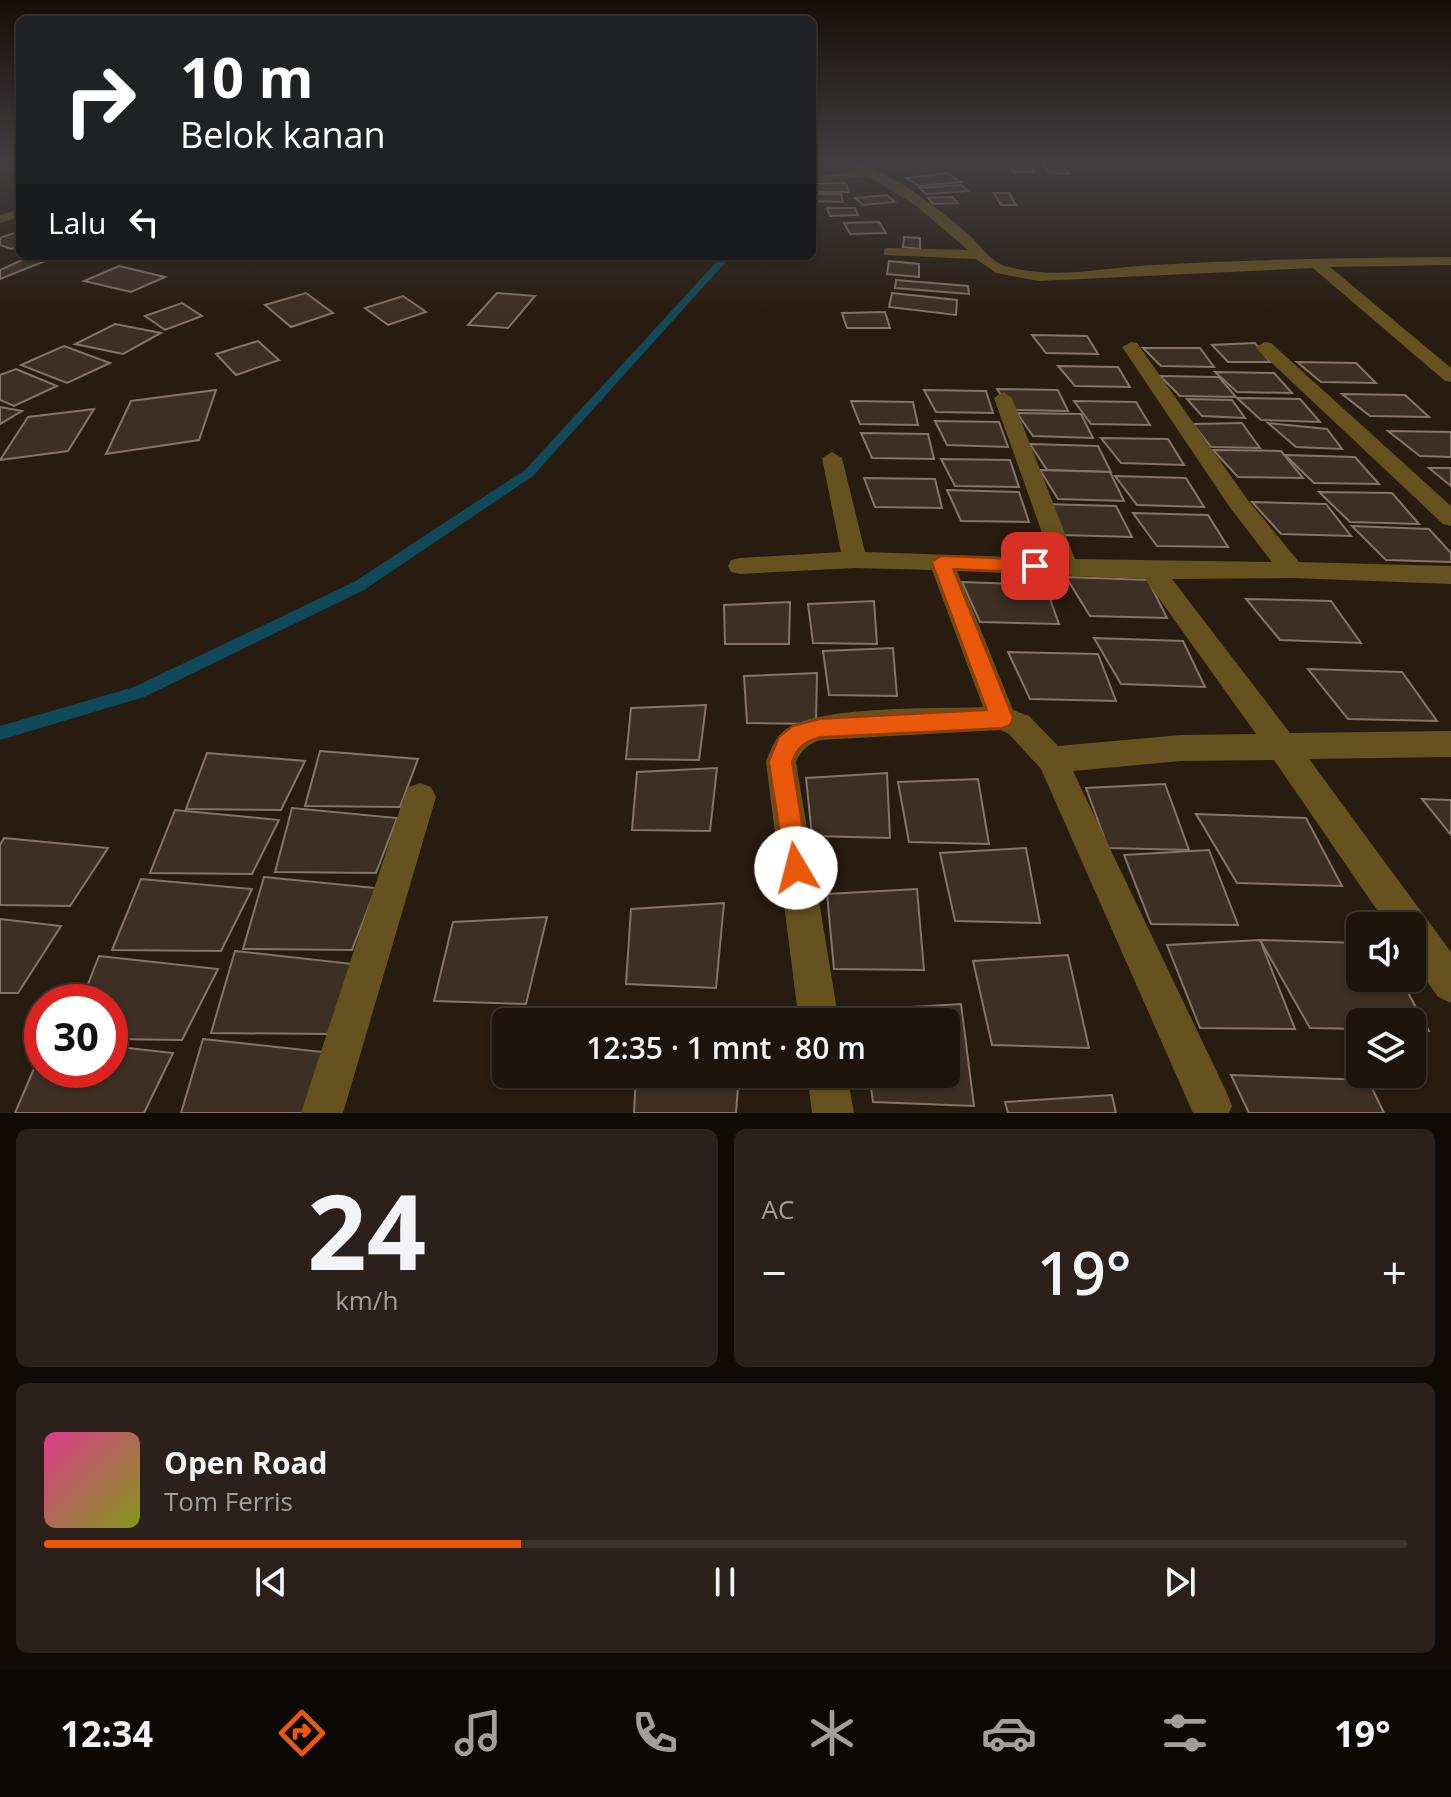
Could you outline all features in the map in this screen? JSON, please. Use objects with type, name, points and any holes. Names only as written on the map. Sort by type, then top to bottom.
[{"type":"street","points":[[934,213],[965,238],[978,255],[1002,270],[1038,275],[1316,263],[1451,261]]},
{"type":"street","points":[[889,252],[978,255]]},
{"type":"street","points":[[1316,263],[1451,377]]},
{"type":"street","points":[[1131,347],[1246,513],[1292,570]]},
{"type":"street","points":[[1265,347],[1451,519]]},
{"type":"street","points":[[1003,398],[1066,567]]},
{"type":"street","points":[[832,458],[855,560]]},
{"type":"street","points":[[740,566],[855,560],[1152,571],[1292,570],[1451,575]]},
{"type":"street","points":[[941,562],[1002,718]]},
{"type":"street","points":[[1152,571],[1400,912]]},
{"type":"street","points":[[817,1008],[781,762],[787,744],[801,733],[820,728],[1002,718],[1019,725],[1052,760],[1211,1106]]},
{"type":"street","points":[[1052,760],[1181,748],[1451,744]]},
{"type":"street","points":[[322,1113],[420,797]]},
{"type":"street","points":[[1426,949],[1451,984]]},
{"type":"street","points":[[829,1088],[833,1113]]},
{"type":"building","points":[[829,213],[858,215],[830,216]]},
{"type":"building","points":[[879,222],[886,233],[850,234],[844,223]]},
{"type":"building","points":[[16,234],[16,247],[0,245],[0,238]]},
{"type":"building","points":[[904,237],[920,238],[920,249],[903,247]]},
{"type":"building","points":[[22,260],[45,261],[0,279],[0,270]]},
{"type":"building","points":[[889,261],[919,264],[919,277],[887,274]]},
{"type":"building","points":[[119,266],[165,277],[131,292],[84,281]]},
{"type":"building","points":[[896,280],[968,286],[969,294],[895,288]]},
{"type":"building","points":[[306,293],[333,313],[291,327],[265,305]]},
{"type":"building","points":[[497,293],[535,296],[508,328],[468,325]]},
{"type":"building","points":[[892,293],[957,300],[956,315],[889,307]]},
{"type":"building","points":[[403,296],[426,312],[388,325],[365,308]]},
{"type":"building","points":[[182,303],[202,316],[165,330],[145,316]]},
{"type":"building","points":[[885,312],[890,328],[847,328],[842,313]]},
{"type":"building","points":[[115,324],[161,333],[123,354],[75,344]]},
{"type":"building","points":[[1032,335],[1087,336],[1098,354],[1046,353]]},
{"type":"building","points":[[258,341],[279,360],[236,375],[216,354]]},
{"type":"building","points":[[1255,343],[1270,362],[1228,362],[1212,345]]},
{"type":"building","points":[[64,346],[110,363],[67,383],[21,365]]},
{"type":"building","points":[[1143,348],[1200,348],[1214,367],[1161,366]]},
{"type":"building","points":[[1297,362],[1356,363],[1376,383],[1321,382]]},
{"type":"building","points":[[1058,366],[1118,367],[1130,387],[1075,386]]},
{"type":"building","points":[[16,369],[57,386],[14,406],[0,400],[0,375]]},
{"type":"building","points":[[1215,372],[1274,373],[1292,393],[1237,392]]},
{"type":"building","points":[[1160,376],[1219,377],[1236,397],[1180,396]]},
{"type":"building","points":[[997,389],[1058,390],[1068,411],[1011,410]]},
{"type":"building","points":[[216,390],[199,440],[106,454],[131,401]]},
{"type":"building","points":[[924,390],[986,391],[993,413],[936,412]]},
{"type":"building","points":[[1342,394],[1405,395],[1429,417],[1370,416]]},
{"type":"building","points":[[1237,398],[1300,399],[1320,422],[1261,420]]},
{"type":"building","points":[[1187,399],[1232,400],[1245,418],[1202,416]]},
{"type":"building","points":[[851,401],[913,402],[918,425],[860,424]]},
{"type":"building","points":[[1074,401],[1136,402],[1150,425],[1091,424]]},
{"type":"building","points":[[0,407],[22,411],[0,424]]},
{"type":"building","points":[[94,409],[68,451],[0,460],[28,417]]},
{"type":"building","points":[[1017,413],[1081,414],[1093,438],[1033,436]]},
{"type":"building","points":[[935,421],[999,422],[1008,447],[947,445]]},
{"type":"building","points":[[1242,423],[1260,448],[1211,447],[1193,424]]},
{"type":"building","points":[[1268,423],[1327,429],[1342,449],[1296,447]]},
{"type":"building","points":[[1388,431],[1451,432],[1451,457],[1420,456]]},
{"type":"building","points":[[861,433],[928,434],[934,459],[872,458]]},
{"type":"building","points":[[1101,438],[1168,439],[1184,465],[1121,463]]},
{"type":"building","points":[[1030,444],[1098,446],[1111,472],[1047,470]]},
{"type":"building","points":[[1213,450],[1281,451],[1303,478],[1238,477]]},
{"type":"building","points":[[1285,455],[1355,457],[1379,484],[1314,483]]},
{"type":"building","points":[[941,459],[1010,460],[1019,487],[955,486]]},
{"type":"building","points":[[1429,468],[1451,468],[1451,486]]},
{"type":"building","points":[[1040,470],[1110,472],[1124,501],[1058,499]]},
{"type":"building","points":[[1115,476],[1186,478],[1204,507],[1137,505]]},
{"type":"building","points":[[864,478],[935,479],[942,508],[875,507]]},
{"type":"building","points":[[947,490],[1019,492],[1029,522],[961,521]]},
{"type":"building","points":[[1319,492],[1392,493],[1419,524],[1350,522]]},
{"type":"building","points":[[1252,502],[1326,504],[1351,536],[1281,534]]},
{"type":"building","points":[[1043,504],[1116,506],[1132,537],[1062,535]]},
{"type":"building","points":[[1133,513],[1208,515],[1228,547],[1157,546]]},
{"type":"building","points":[[1352,526],[1429,529],[1451,553],[1451,562],[1386,560]]},
{"type":"building","points":[[1066,577],[1148,580],[1167,618],[1090,616]]},
{"type":"building","points":[[962,582],[1045,585],[1059,624],[980,622]]},
{"type":"building","points":[[1246,599],[1331,601],[1361,643],[1280,640]]},
{"type":"building","points":[[874,601],[877,644],[813,643],[808,604]]},
{"type":"building","points":[[790,602],[789,644],[725,644],[724,605]]},
{"type":"building","points":[[1094,638],[1183,641],[1205,687],[1121,684]]},
{"type":"building","points":[[893,648],[897,696],[829,695],[823,651]]},
{"type":"building","points":[[1008,652],[1098,654],[1116,701],[1030,699]]},
{"type":"building","points":[[1308,669],[1402,672],[1437,721],[1348,719]]},
{"type":"building","points":[[817,673],[816,724],[747,723],[744,676]]},
{"type":"building","points":[[706,705],[699,760],[626,759],[631,708]]},
{"type":"building","points":[[320,751],[418,759],[400,807],[305,806]]},
{"type":"building","points":[[207,753],[305,761],[281,810],[186,809]]},
{"type":"building","points":[[717,768],[710,831],[632,830],[637,772]]},
{"type":"building","points":[[887,773],[890,838],[812,836],[806,778]]},
{"type":"building","points":[[978,779],[989,844],[909,842],[898,782]]},
{"type":"building","points":[[1165,784],[1189,850],[1108,848],[1086,788]]},
{"type":"building","points":[[1422,799],[1451,800],[1451,835]]},
{"type":"building","points":[[292,808],[397,818],[376,873],[275,872]]},
{"type":"building","points":[[175,810],[279,820],[252,874],[150,873]]},
{"type":"building","points":[[1196,814],[1306,818],[1342,886],[1237,883]]},
{"type":"building","points":[[4,838],[108,848],[70,906],[0,905],[0,845]]},
{"type":"building","points":[[1026,848],[1040,923],[955,921],[940,853]]},
{"type":"building","points":[[1209,850],[1238,925],[1151,924],[1124,855]]},
{"type":"building","points":[[264,877],[376,888],[352,950],[243,949]]},
{"type":"building","points":[[141,879],[252,889],[221,951],[112,950]]},
{"type":"building","points":[[917,889],[924,970],[834,969],[827,894]]},
{"type":"building","points":[[724,903],[716,988],[626,984],[631,909]]},
{"type":"building","points":[[547,917],[526,1004],[434,1001],[453,922]]},
{"type":"building","points":[[0,919],[61,926],[18,993],[0,993]]},
{"type":"building","points":[[1260,940],[1346,943],[1346,992],[1408,992],[1416,1008],[1346,1008],[1346,1029],[1310,1028]]},
{"type":"building","points":[[1260,940],[1295,1029],[1200,1028],[1167,945]]},
{"type":"building","points":[[235,951],[353,964],[328,1034],[211,1033]]},
{"type":"building","points":[[1068,955],[1089,1048],[992,1045],[973,961]]},
{"type":"building","points":[[99,956],[218,969],[182,1040],[128,1039],[128,984],[88,984]]},
{"type":"building","points":[[961,1004],[974,1106],[873,1102],[871,1088],[960,1088],[960,1008],[895,1008]]},
{"type":"building","points":[[203,1039],[332,1053],[310,1113],[181,1113]]},
{"type":"building","points":[[128,1048],[173,1053],[144,1113],[15,1113],[26,1088],[128,1088]]},
{"type":"building","points":[[1231,1075],[1346,1079],[1346,1088],[1372,1088],[1384,1113],[1249,1113]]},
{"type":"building","points":[[635,1088],[738,1088],[736,1113],[634,1113]]},
{"type":"building","points":[[1112,1095],[1116,1113],[1008,1113],[1005,1102]]},
{"type":"waterway","points":[[0,733],[138,692],[359,586],[529,473],[723,260]]},
{"type":"route","points":[[796,868],[781,762],[787,744],[801,733],[820,728],[1002,718],[941,562],[1035,566]]}]
